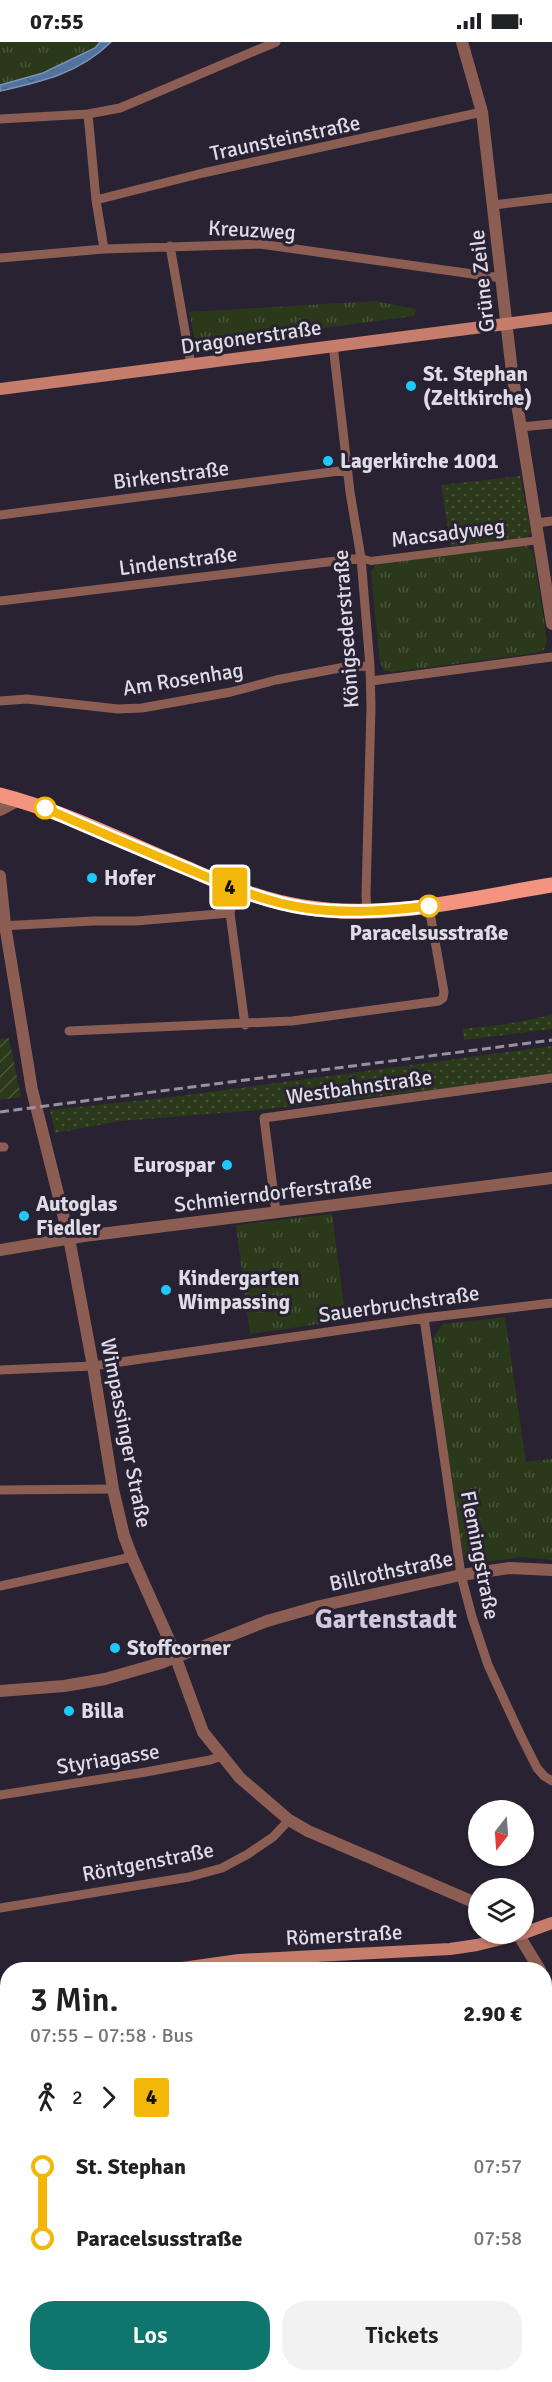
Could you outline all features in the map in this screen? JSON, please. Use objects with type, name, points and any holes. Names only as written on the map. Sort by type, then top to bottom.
[{"type":"main road","name":"Dragonerstraße","points":[[0,389],[552,318]]},
{"type":"main road","points":[[0,795],[38,805],[236,889],[303,907],[367,912],[429,906],[552,885]]},
{"type":"main road","name":"Römerstraße","points":[[534,1929],[552,1923]]},
{"type":"main road","name":"Römerstraße","points":[[268,1962],[450,1949],[481,1944]]},
{"type":"street","points":[[0,119],[88,114],[120,108],[276,42]]},
{"type":"street","name":"Grüne Zeile","points":[[462,42],[482,112],[520,427],[552,624]]},
{"type":"street","name":"Traunsteinstraße","points":[[96,200],[482,112]]},
{"type":"street","points":[[88,114],[96,200],[104,249]]},
{"type":"street","points":[[494,206],[552,198]]},
{"type":"street","name":"Kreuzweg","points":[[0,258],[104,249],[260,244],[501,278]]},
{"type":"street","points":[[170,246],[191,365]]},
{"type":"street","name":"Königsederstraße","points":[[333,345],[347,470],[361,558],[370,666],[367,912]]},
{"type":"street","points":[[520,427],[552,424]]},
{"type":"street","name":"Birkenstraße","points":[[0,515],[347,470]]},
{"type":"street","points":[[537,523],[552,521]]},
{"type":"street","name":"Macsadyweg","points":[[361,558],[371,561],[540,540]]},
{"type":"street","name":"Lindenstraße","points":[[0,601],[361,558]]},
{"type":"street","points":[[370,681],[401,679],[552,657]]},
{"type":"street","name":"Am Rosenhag","points":[[0,701],[27,699],[118,709],[142,708],[231,692],[276,680],[345,667],[370,666]]},
{"type":"street","points":[[0,810],[19,800]]},
{"type":"street","name":"Wimpassinger Straße","points":[[0,876],[3,925],[32,1090],[69,1238],[113,1489],[132,1557],[176,1657],[203,1732],[240,1778],[289,1820],[308,1831],[468,1900]]},
{"type":"street","points":[[236,889],[230,913],[245,1025]]},
{"type":"street","points":[[69,1031],[152,1026],[245,1025],[292,1021],[439,1001],[443,998],[444,992],[429,906]]},
{"type":"street","points":[[3,925],[136,921],[230,913]]},
{"type":"street","name":"Westbahnstraße","points":[[276,1212],[264,1118],[552,1078]]},
{"type":"street","name":"Schmierndorferstraße","points":[[0,1250],[69,1238],[552,1178]]},
{"type":"street","name":"Sauerbruchstraße","points":[[0,1370],[93,1366],[424,1318],[552,1303]]},
{"type":"street","name":"Flemingstraße","points":[[424,1318],[461,1575],[472,1617],[488,1665],[537,1768],[552,1781]]},
{"type":"street","points":[[0,1490],[113,1489]]},
{"type":"street","points":[[0,1586],[132,1557]]},
{"type":"street","name":"Billrothstraße","points":[[0,1691],[85,1683],[156,1665],[267,1621],[320,1606],[461,1575],[510,1568],[552,1570]]},
{"type":"street","name":"Styriagasse","points":[[0,1795],[146,1772],[222,1756]]},
{"type":"street","name":"Röntgenstraße","points":[[0,1908],[189,1877],[222,1868],[273,1837],[289,1820]]},
{"type":"street","points":[[526,1944],[536,1962]]},
{"type":"green space","points":[[0,42],[100,42],[95,48],[43,73],[0,85]]},
{"type":"green space","points":[[375,301],[416,309],[414,316],[196,345],[189,312]]},
{"type":"green space","points":[[520,476],[531,532],[527,538],[451,546],[441,485]]},
{"type":"green space","points":[[526,545],[533,551],[547,640],[544,650],[536,653],[393,672],[384,670],[380,662],[371,572],[376,564]]},
{"type":"green space","points":[[552,1015],[552,1029],[464,1040],[463,1029],[507,1024]]},
{"type":"green space","points":[[9,1038],[21,1097],[0,1100],[0,1039]]},
{"type":"green space","points":[[552,1046],[552,1076],[260,1110],[121,1121],[55,1133],[50,1110],[172,1097]]},
{"type":"green space","points":[[332,1214],[346,1320],[250,1334],[236,1225]]},
{"type":"green space","points":[[505,1317],[526,1462],[552,1459],[552,1560],[523,1557],[468,1564],[463,1555],[454,1500],[433,1338],[443,1324]]},
{"type":"water","points":[[100,42],[111,42],[99,53],[73,69],[45,80],[0,91],[0,85],[43,73],[95,48]]},
{"type":"railway","points":[[0,1112],[552,1040]]},
{"type":"bus line","name":"4","points":[[45,808],[236,889],[274,901],[336,911],[367,912],[429,906]]},
{"type":"place","name":"St. Stephan (Zeltkirche)","points":[[411,386]]},
{"type":"place","name":"Lagerkirche 1001","points":[[328,461]]},
{"type":"place","name":"Hofer","points":[[92,878]]},
{"type":"place","name":"Paracelsusstraße","points":[[429,906]]},
{"type":"place","name":"Eurospar","points":[[227,1165]]},
{"type":"place","name":"Autoglas Fiedler","points":[[24,1216]]},
{"type":"place","name":"Kindergarten Wimpassing","points":[[166,1290]]},
{"type":"place","name":"Stoffcorner","points":[[115,1648]]},
{"type":"place","name":"Billa","points":[[69,1711]]},
{"type":"district","name":"Gartenstadt","points":[[386,1619]]}]
